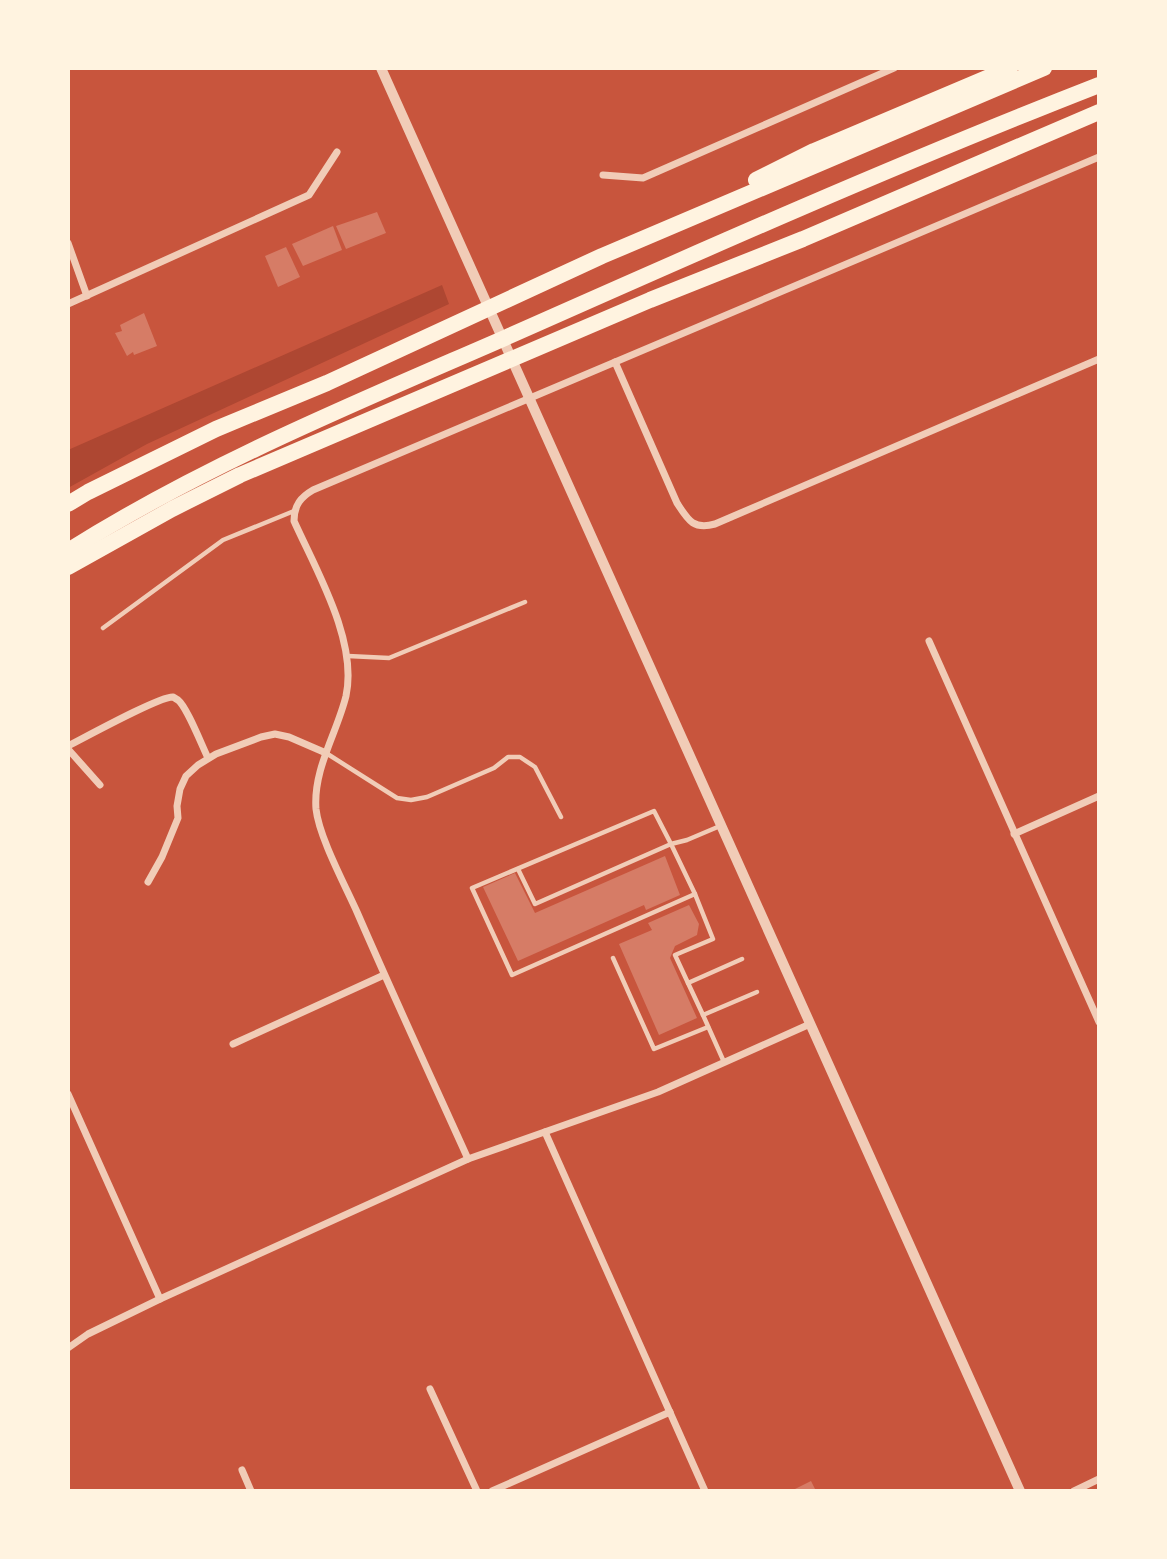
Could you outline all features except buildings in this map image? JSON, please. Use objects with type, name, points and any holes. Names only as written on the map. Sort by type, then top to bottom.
[{"type":"highway","points":[[603,256],[814,151],[1010,68]]},
{"type":"highway","points":[[68,505],[88,492],[216,429],[327,383],[603,256],[1044,68]]},
{"type":"highway","points":[[997,125],[1099,77]]},
{"type":"highway","points":[[68,551],[149,504],[267,443],[709,248],[997,125],[1099,85]]},
{"type":"highway","points":[[68,567],[172,509],[252,470],[1099,113]]},
{"type":"street","points":[[381,68],[1020,1491]]},
{"type":"street","points":[[603,175],[643,178],[894,68]]},
{"type":"street","points":[[68,304],[309,195],[337,152]]},
{"type":"street","points":[[468,1159],[336,866],[316,809],[326,753],[346,695],[348,656],[332,604],[294,521],[298,502],[303,495],[313,490],[1099,158]]},
{"type":"street","points":[[68,243],[87,296]]},
{"type":"street","points":[[615,362],[677,503],[691,522],[697,526],[705,526],[1099,359]]},
{"type":"street","points":[[929,641],[1099,1022]]},
{"type":"street","points":[[100,785],[68,747],[162,699],[173,697],[179,701],[208,758]]},
{"type":"street","points":[[148,882],[178,818],[180,789],[186,776],[198,765],[208,758],[275,734],[326,753]]},
{"type":"street","points":[[1014,834],[1099,796]]},
{"type":"street","points":[[233,1044],[384,975]]},
{"type":"street","points":[[68,1348],[88,1334],[160,1299],[468,1159],[658,1092],[810,1024]]},
{"type":"street","points":[[68,1094],[160,1299]]},
{"type":"street","points":[[545,1132],[705,1491]]},
{"type":"street","points":[[430,1389],[477,1491]]},
{"type":"street","points":[[492,1491],[670,1412]]},
{"type":"street","points":[[242,1471],[251,1491]]},
{"type":"street","points":[[1074,1491],[1099,1479]]},
{"type":"lane","points":[[103,628],[223,540],[295,511]]},
{"type":"lane","points":[[348,656],[388,658],[525,602]]},
{"type":"lane","points":[[326,753],[397,798],[411,800],[426,797],[494,768],[508,757],[520,757],[535,767],[561,817]]},
{"type":"lane","points":[[695,894],[512,975],[472,888],[654,811],[695,894],[713,939],[675,955],[724,1062]]},
{"type":"lane","points":[[518,869],[536,904],[671,844],[721,825]]},
{"type":"lane","points":[[613,958],[654,1049],[708,1027]]},
{"type":"lane","points":[[688,983],[742,959]]},
{"type":"lane","points":[[702,1015],[757,992]]},
{"type":"shaded area","points":[[442,285],[449,304],[147,444],[68,488],[68,450]]}]
